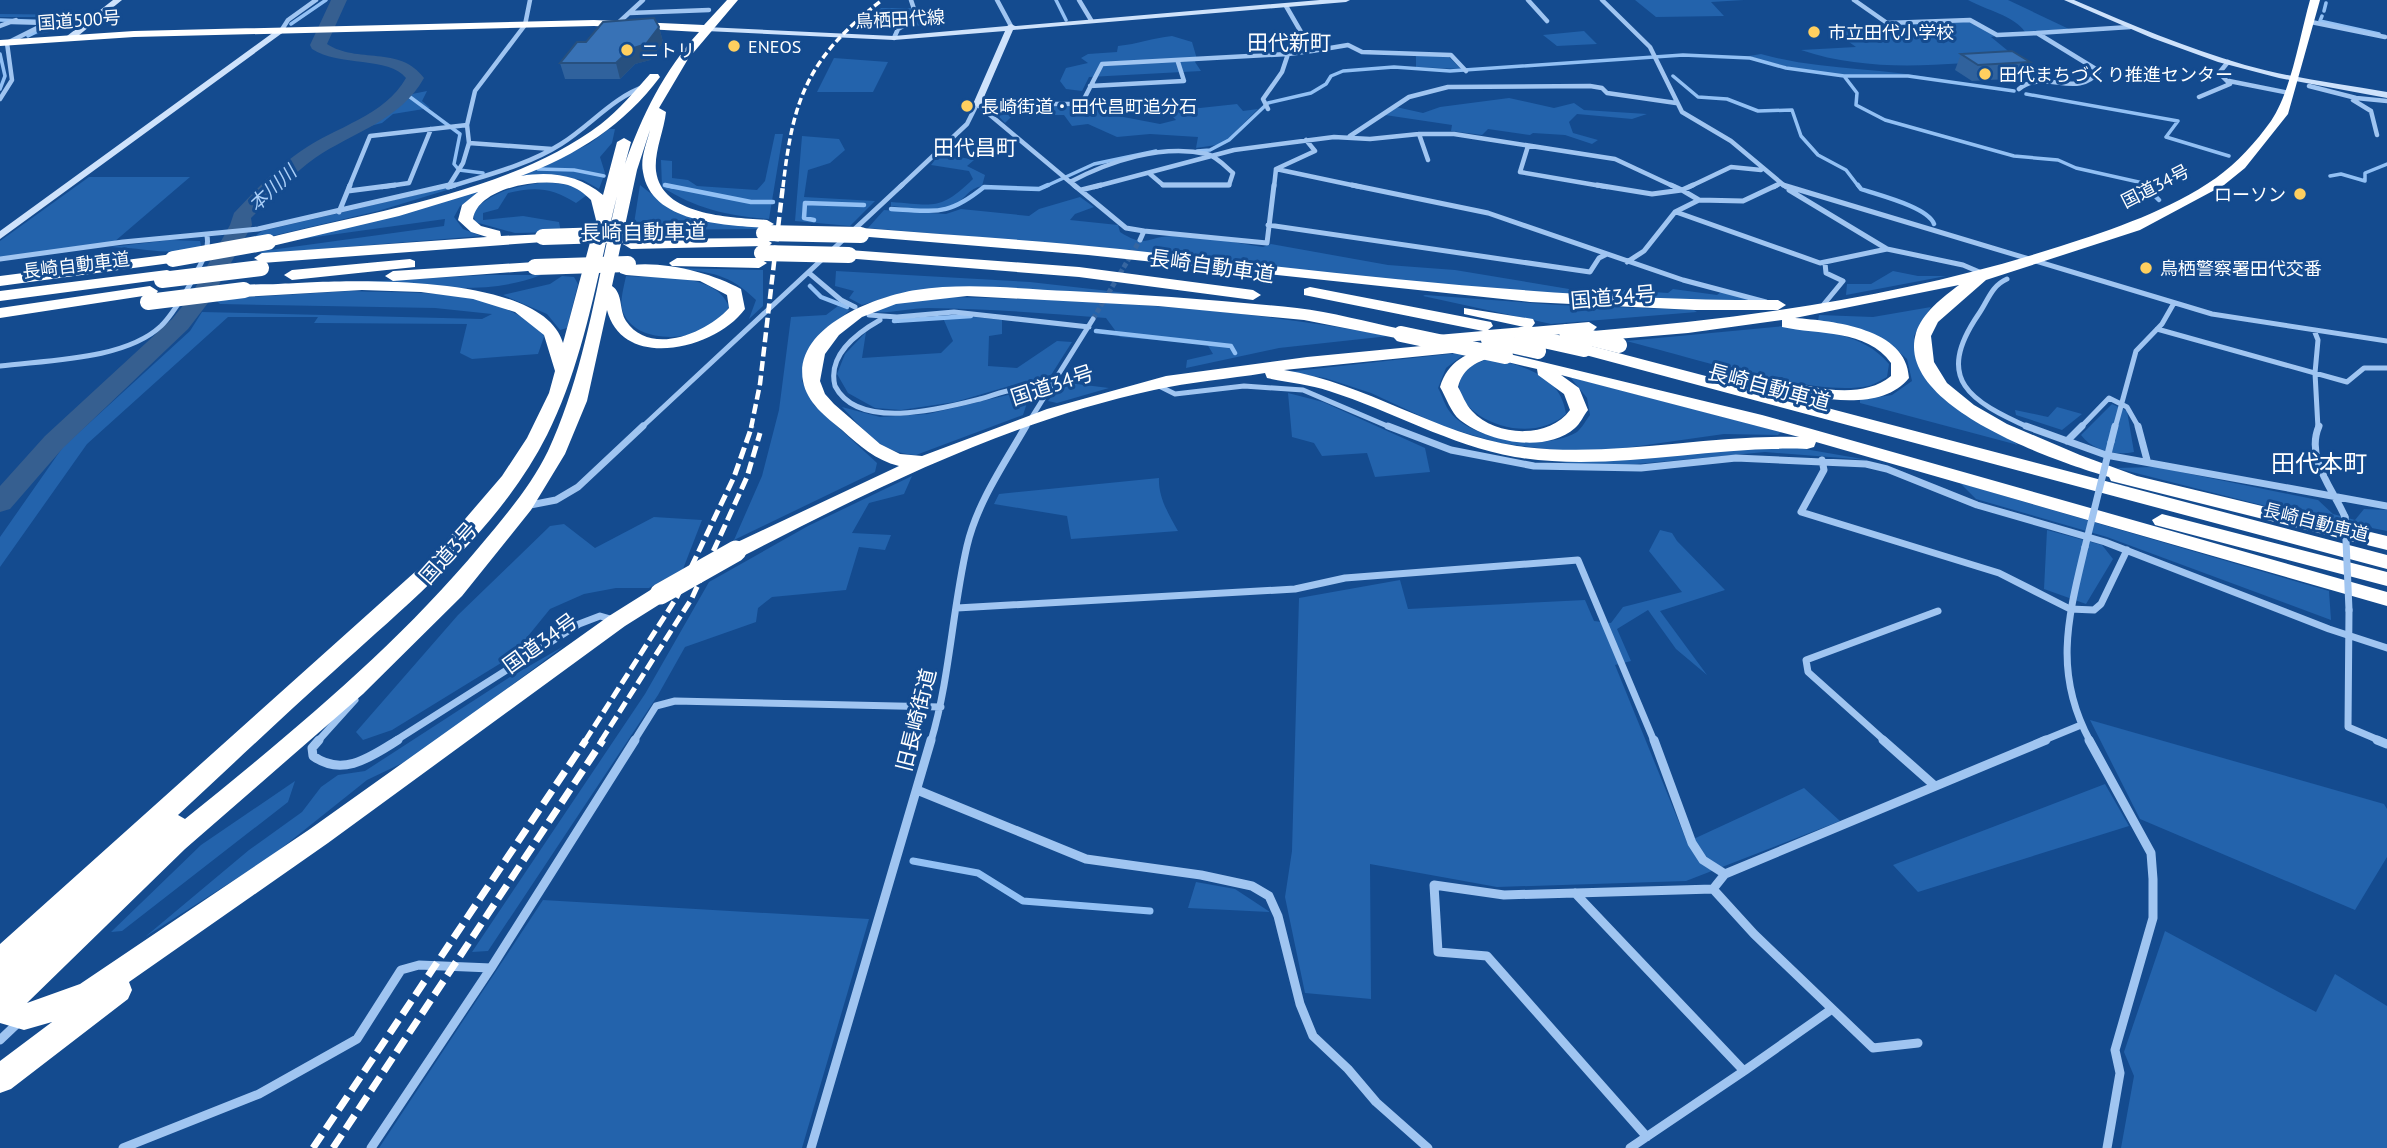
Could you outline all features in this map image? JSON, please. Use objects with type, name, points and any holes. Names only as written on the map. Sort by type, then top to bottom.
[{"type":"highway","name":"国道3号","points":[[700,28],[709,10],[720,0]]},
{"type":"highway","name":"国道3号","points":[[0,961],[443,555],[514,474],[542,432],[558,393],[623,144],[657,79],[700,28],[733,0]]},
{"type":"highway","name":"国道34号","points":[[1155,384],[1364,356],[1614,340],[1775,317],[1994,276],[2134,227],[2219,182],[2239,165],[2274,126],[2294,78],[2315,0]]},
{"type":"highway","name":"国道500号","points":[[3,43],[70,38],[525,25],[617,24],[700,28]]},
{"type":"highway","name":"国道3号","points":[[6,1011],[176,842],[289,748],[355,688],[454,591],[524,506],[555,454],[578,401],[638,142],[657,79]]},
{"type":"highway","points":[[0,324],[162,279],[268,242],[402,209],[530,166],[598,132],[657,79],[663,92],[650,161],[655,190],[667,202],[763,243]]},
{"type":"highway","points":[[538,255],[469,225],[464,214],[479,197],[501,187],[556,179],[578,183],[593,192],[601,205],[604,225]]},
{"type":"highway","points":[[854,247],[930,238],[1118,254],[1407,289],[1564,301],[1822,304]]},
{"type":"highway","points":[[630,253],[763,243]]},
{"type":"highway","points":[[0,281],[95,268],[162,279],[208,294],[254,275],[538,255],[630,253],[763,243],[854,247],[1063,281],[1306,315],[1505,356],[1648,391],[1885,456],[2387,599]]},
{"type":"highway","name":"長崎自動車道","points":[[763,243],[999,253],[1148,268],[1350,299],[1584,349],[2387,562]]},
{"type":"highway","name":"長崎自動車道","points":[[854,247],[1139,279],[1313,305],[1438,329],[1714,395],[2387,579]]},
{"type":"highway","points":[[608,274],[611,315],[620,329],[636,338],[670,342],[696,339],[719,330],[738,312],[737,294],[712,280],[683,274],[630,253]]},
{"type":"highway","name":"長崎自動車道","points":[[254,275],[390,256],[630,253]]},
{"type":"highway","points":[[0,303],[162,279],[462,271],[538,255]]},
{"type":"highway","name":"長崎自動車道","points":[[0,296],[162,279],[538,255]]},
{"type":"highway","points":[[254,275],[462,292],[513,303],[546,323],[558,339],[562,361],[558,393]]},
{"type":"highway","points":[[1278,275],[1614,340],[2160,487],[2387,542]]},
{"type":"highway","points":[[1994,276],[1969,286],[1927,325],[1922,348],[1940,383],[1968,408],[2023,440],[2085,464],[2160,487]]},
{"type":"highway","name":"長崎自動車道","points":[[0,313],[162,279]]},
{"type":"highway","points":[[920,461],[886,457],[823,404],[813,385],[813,365],[826,339],[844,321],[869,307],[913,296],[969,293],[1214,304],[1306,315]]},
{"type":"highway","name":"国道34号","points":[[6,1011],[57,1008],[90,993],[319,836],[617,621],[736,551],[920,461],[1031,420],[1155,384],[1254,362],[1344,349],[1868,298]]},
{"type":"highway","points":[[1688,328],[1763,322],[1835,328],[1864,337],[1888,349],[1902,371],[1896,384],[1861,394],[1825,393],[1751,378]]},
{"type":"highway","points":[[1505,356],[1554,376],[1572,394],[1577,402],[1577,417],[1564,430],[1554,434],[1510,435],[1471,420],[1462,414],[1451,396],[1449,387],[1453,372],[1481,354],[1614,340]]},
{"type":"highway","points":[[1208,376],[1262,374],[1322,382],[1364,397],[1445,433],[1489,445],[1541,454],[1621,454],[1708,443],[1763,441],[1816,443],[1885,456]]},
{"type":"highway","points":[[0,980],[208,796],[298,734],[355,688]]},
{"type":"highway","points":[[0,1079],[237,904],[319,836]]},
{"type":"street","points":[[70,38],[118,0]]},
{"type":"street","points":[[0,236],[281,31],[288,20],[316,0]]},
{"type":"street","points":[[448,187],[461,167],[469,143],[467,125],[475,90],[525,25],[530,0]]},
{"type":"street","points":[[617,24],[643,0]]},
{"type":"street","points":[[894,38],[898,29],[917,18],[911,0]]},
{"type":"street","points":[[524,506],[556,500],[578,487],[967,124],[1011,26],[997,0]]},
{"type":"street","points":[[1079,0],[1091,20]]},
{"type":"street","name":"鳥栖田代線","points":[[700,28],[894,38],[1011,26],[1346,0]]},
{"type":"street","points":[[1528,0],[1548,21]]},
{"type":"street","points":[[1602,0],[1632,27],[1656,57],[1676,103],[1691,118],[1731,141],[1762,170],[1789,189],[2211,314],[2387,341]]},
{"type":"street","points":[[1854,0],[1886,23],[1970,20],[1997,35],[2130,27]]},
{"type":"street","points":[[2068,0],[2130,27],[2228,62],[2294,78],[2387,95]]},
{"type":"street","points":[[1286,6],[1312,51]]},
{"type":"street","points":[[631,13],[709,10]]},
{"type":"street","points":[[0,26],[19,18]]},
{"type":"street","points":[[0,99],[9,90],[13,76],[3,43],[47,23],[12,22]]},
{"type":"street","points":[[2311,22],[2386,37],[2387,44]]},
{"type":"street","points":[[2019,89],[2023,84],[2041,79],[2081,86],[2097,76],[2099,71],[2037,33]]},
{"type":"street","points":[[977,104],[1076,104],[1084,99],[1102,64],[1288,54],[1348,46],[1362,52],[1451,55],[1466,70]]},
{"type":"street","points":[[1268,109],[1263,102],[1268,88],[1284,71],[1288,54]]},
{"type":"street","points":[[1090,86],[1184,81],[1178,62]]},
{"type":"street","points":[[2228,62],[2219,72],[2229,81],[2289,93]]},
{"type":"street","points":[[0,259],[123,242],[249,231],[448,187],[552,149],[592,124],[633,88],[657,79]]},
{"type":"street","points":[[2199,97],[2230,84],[2229,81]]},
{"type":"street","points":[[1350,136],[1409,97],[1464,85],[1503,88],[1590,86],[1602,88],[1607,93],[1676,103]]},
{"type":"street","points":[[2309,86],[2346,96],[2387,102]]},
{"type":"street","points":[[2346,96],[2371,111],[2376,135]]},
{"type":"street","points":[[977,104],[1126,228],[1267,243],[1276,169]]},
{"type":"street","points":[[339,212],[370,136],[467,125]]},
{"type":"street","points":[[348,191],[409,183],[430,129]]},
{"type":"street","points":[[1419,134],[1428,160]]},
{"type":"street","points":[[1081,190],[1150,174],[1234,149],[1350,136],[1370,139],[1454,134],[1615,159],[1699,200]]},
{"type":"street","points":[[1276,169],[1315,150],[1306,140]]},
{"type":"street","points":[[469,143],[552,149]]},
{"type":"street","points":[[1528,146],[1520,172],[1651,194],[1682,190],[1731,167],[1762,170]]},
{"type":"street","points":[[1070,181],[1099,167],[1130,157],[1175,153],[1215,156],[1233,173],[1229,185],[1163,186],[1150,174]]},
{"type":"street","points":[[1276,169],[1488,213],[1683,281],[1780,305]]},
{"type":"street","points":[[1627,261],[1644,251],[1675,212],[1699,200],[1748,200],[1779,184]]},
{"type":"street","points":[[1789,189],[1795,197],[1887,249],[1964,265],[1994,276],[1995,284],[1981,315],[1964,333],[1957,366],[1959,378],[1969,392],[1987,405],[2067,441],[2121,458],[2147,460],[2387,506]]},
{"type":"street","points":[[1675,212],[1825,263],[1887,249]]},
{"type":"street","points":[[1268,225],[1590,272],[1599,258],[1607,254]]},
{"type":"street","points":[[1140,240],[1144,231]]},
{"type":"street","points":[[0,366],[123,347],[146,339],[172,313],[209,247],[207,236]]},
{"type":"street","points":[[1822,304],[1843,281],[1826,273],[1825,263]]},
{"type":"street","points":[[809,273],[841,300],[855,307]]},
{"type":"street","points":[[2108,1148],[2120,1073],[2115,1050],[2153,918],[2151,853],[2081,725],[2068,688],[2065,669],[2070,609],[2120,400],[2136,351],[2157,329],[2174,303]]},
{"type":"street","name":"旧長崎街道","points":[[811,1148],[941,707],[967,545],[983,500],[1042,398],[1091,323],[953,312],[917,313],[880,320]]},
{"type":"street","points":[[869,315],[880,320]]},
{"type":"street","points":[[880,320],[851,340],[833,371],[833,383],[839,394],[852,404],[865,410],[907,414],[981,400],[1014,390],[1042,398]]},
{"type":"street","points":[[2157,329],[2210,346],[2347,382],[2358,369],[2368,366],[2387,369]]},
{"type":"street","points":[[2314,330],[2318,340],[2315,373],[2319,425],[2313,434],[2315,457],[2338,496],[2346,517],[2349,610],[2348,727],[2387,744]]},
{"type":"street","points":[[1155,384],[1175,394],[1244,386],[1303,390],[1418,439],[1462,452],[1534,466],[1641,468],[1736,458],[1822,460],[1887,469],[1977,505],[2127,550],[2329,629],[2387,648]]},
{"type":"street","points":[[2067,441],[2109,398],[2120,400],[2133,410],[2147,460]]},
{"type":"street","points":[[1822,460],[1824,470],[1801,512],[1998,573],[2070,609],[2094,610],[2101,604],[2127,550]]},
{"type":"street","points":[[957,608],[1207,592],[1290,590],[1322,586],[1345,578],[1507,563],[1578,560],[1649,727],[1692,843],[1703,860],[1725,874]]},
{"type":"street","points":[[454,591],[318,739],[312,748],[313,756],[320,762],[341,766],[366,760],[579,624],[600,616],[617,621]]},
{"type":"street","points":[[1935,786],[1808,672],[1806,660],[1938,611]]},
{"type":"street","points":[[371,1148],[491,968],[656,706],[675,701],[941,707]]},
{"type":"street","points":[[1713,889],[1725,874],[2081,725]]},
{"type":"street","points":[[917,790],[1086,859],[1201,875],[1252,886],[1269,896],[1278,916],[1300,1004],[1313,1036],[1348,1069],[1376,1102],[1429,1148]]},
{"type":"street","points":[[1647,1137],[1488,957],[1438,952],[1434,885],[1504,895],[1713,889],[1873,1048],[1919,1043]]},
{"type":"street","points":[[1575,892],[1744,1071]]},
{"type":"street","points":[[123,1148],[259,1094],[357,1039],[401,970],[419,965],[491,968]]},
{"type":"street","points":[[1630,1148],[1832,1009]]},
{"type":"street","points":[[0,1040],[6,1011]]},
{"type":"shaded area","points":[[1635,0],[1744,0],[1711,2],[1724,16],[1656,17]]},
{"type":"shaded area","points":[[1968,0],[2008,0],[2069,29],[2025,32],[2007,17]]},
{"type":"shaded area","points":[[881,8],[913,8],[920,26],[873,15]]},
{"type":"shaded area","points":[[0,14],[85,15],[65,29],[29,36],[73,17],[0,17]]},
{"type":"shaded area","points":[[1969,21],[1996,36],[1991,37],[2018,59],[1936,65],[1882,65],[1801,50],[1856,47],[1835,32],[1838,26]]},
{"type":"shaded area","points":[[1584,31],[1597,44],[1557,46],[1543,35]]},
{"type":"shaded area","points":[[1172,36],[1192,42],[1197,59],[1195,62],[1201,71],[1089,77],[1082,91],[1066,89],[1060,81],[1066,68],[1088,63],[1081,58],[1088,54],[1117,52],[1118,46]]},
{"type":"shaded area","points":[[1761,54],[1806,63],[1941,80],[1824,73],[1749,56]]},
{"type":"shaded area","points":[[1416,55],[1448,56],[1461,69],[1416,67]]},
{"type":"shaded area","points":[[834,58],[888,62],[873,92],[817,92]]},
{"type":"shaded area","points":[[427,91],[422,101],[430,108],[393,114],[382,123],[366,127],[412,94]]},
{"type":"shaded area","points":[[1509,98],[1554,108],[1574,103],[1584,110],[1647,114],[1632,119],[1577,114],[1569,122],[1573,133],[1598,140],[1592,144],[1565,135],[1530,135],[1488,129],[1482,135],[1451,131],[1452,125],[1385,115],[1396,107],[1423,113],[1440,107]]},
{"type":"shaded area","points":[[1118,102],[1113,115],[1160,124],[1176,120],[1159,103],[1200,108],[1237,104],[1243,111],[1258,109],[1223,144],[1196,148],[1198,137],[1150,134],[1117,137],[1088,124],[1072,126],[1064,115],[1013,115],[1005,123],[988,105],[1074,107],[1082,103]]},
{"type":"shaded area","points":[[609,129],[615,129],[612,143],[600,157],[605,173],[599,189],[583,180],[564,177],[486,190],[460,206],[454,217],[463,229],[481,236],[259,254],[263,251],[444,226],[445,219],[294,240],[368,222],[560,158],[589,144]]},
{"type":"shaded area","points":[[775,134],[783,134],[769,219],[713,210],[662,187],[661,160],[672,161],[672,178],[688,180],[697,186],[757,190],[765,181]]},
{"type":"shaded area","points":[[802,136],[839,139],[845,150],[830,163],[808,170],[804,197],[875,201],[850,226],[795,221]]},
{"type":"shaded area","points":[[940,153],[974,160],[967,166],[985,175],[982,186],[947,208],[923,210],[891,206],[891,202],[936,204],[952,197],[973,179],[969,171],[931,165]]},
{"type":"shaded area","points":[[89,177],[190,177],[114,242],[0,257],[0,241]]},
{"type":"shaded area","points":[[480,180],[378,211],[247,242],[262,231]]},
{"type":"shaded area","points":[[546,182],[570,185],[587,195],[576,203],[544,190],[508,193],[498,209],[483,213],[483,220],[523,216],[559,222],[561,232],[515,233],[475,222],[473,212],[489,199],[516,187]]},
{"type":"shaded area","points":[[640,185],[673,211],[711,221],[762,226],[762,229],[633,230]]},
{"type":"shaded area","points":[[1080,197],[1094,207],[1075,214],[1070,220],[1118,225],[1120,232],[1141,241],[1171,236],[1193,236],[1263,247],[1271,244],[1388,265],[1455,270],[1587,292],[1595,288],[1668,293],[1673,289],[1717,295],[1721,292],[1754,300],[1739,303],[1461,289],[1104,248],[868,228],[884,210],[946,214],[961,209],[1029,216],[1039,209]]},
{"type":"shaded area","points":[[171,240],[200,241],[202,250],[166,252],[110,247]]},
{"type":"shaded area","points":[[675,268],[763,270],[763,306],[749,319],[756,300],[737,284],[710,273]]},
{"type":"shaded area","points":[[836,271],[1030,282],[1144,295],[950,288],[897,294],[862,305],[849,298],[854,291],[835,286]]},
{"type":"shaded area","points":[[1893,271],[1918,276],[1946,276],[1846,295],[1847,284],[1871,284]]},
{"type":"shaded area","points":[[487,275],[541,275],[520,282],[475,288],[362,282]]},
{"type":"shaded area","points":[[562,276],[574,277],[578,284],[567,328],[560,330],[547,314],[503,295],[550,284]]},
{"type":"shaded area","points":[[626,276],[669,277],[699,282],[722,296],[729,307],[717,322],[701,332],[679,337],[655,336],[634,327],[622,309]]},
{"type":"shaded area","points":[[349,291],[427,293],[478,300],[502,307],[524,318],[545,334],[538,354],[472,359],[460,353],[467,324],[314,323],[318,317],[228,317],[87,444],[0,567],[0,537],[63,447],[190,331],[202,312],[482,319],[492,314],[435,308],[220,304],[215,299]]},
{"type":"shaded area","points":[[1423,296],[1697,312],[1551,324]]},
{"type":"shaded area","points":[[945,297],[1168,307],[1334,326],[1389,336],[1279,348],[1186,368],[1187,360],[1213,354],[1207,344],[1120,337],[1106,318],[921,308],[870,312],[898,302]]},
{"type":"shaded area","points":[[838,306],[850,310],[813,342],[802,381],[814,405],[877,463],[875,472],[734,540],[762,476],[779,410],[791,317],[826,315]]},
{"type":"shaded area","points":[[1931,307],[1914,336],[1917,362],[2018,445],[1860,403],[1860,400],[1892,395],[1912,381],[1907,359],[1885,340],[1818,321],[1819,315],[1873,317]]},
{"type":"shaded area","points":[[943,318],[1002,320],[1002,334],[989,336],[988,366],[1017,368],[1057,341],[1072,342],[1046,383],[1036,390],[1013,385],[955,402],[901,410],[875,408],[848,393],[837,374],[845,354],[866,332],[862,358],[941,353],[953,341]]},
{"type":"shaded area","points":[[1784,326],[1841,335],[1867,345],[1889,364],[1887,377],[1868,386],[1815,386],[1748,373],[1626,341]]},
{"type":"shaded area","points":[[1467,352],[1446,368],[1438,388],[1448,410],[1461,422],[1492,436],[1529,442],[1564,438],[1577,432],[1590,415],[1587,398],[1570,377],[1781,432],[1778,435],[1724,434],[1611,450],[1555,450],[1499,443],[1442,426],[1371,393],[1325,378],[1286,372]]},
{"type":"shaded area","points":[[1490,358],[1539,374],[1557,390],[1566,414],[1547,425],[1526,429],[1504,426],[1485,419],[1470,408],[1461,394],[1460,380],[1474,364]]},
{"type":"shaded area","points":[[1061,382],[1109,388],[1057,403],[1048,401]]},
{"type":"shaded area","points":[[1016,393],[1027,403],[1023,415],[916,455],[892,450],[883,445],[842,407],[880,417],[928,414]]},
{"type":"shaded area","points":[[1288,393],[1323,402],[1425,448],[1430,472],[1375,477],[1367,453],[1322,456],[1314,443],[1292,437]]},
{"type":"shaded area","points":[[2112,404],[2127,411],[2134,452],[2104,451],[2091,445],[2081,435]]},
{"type":"shaded area","points":[[2057,407],[2082,414],[2062,430],[2016,415],[2015,410],[2048,417]]},
{"type":"shaded area","points":[[1799,448],[1868,460],[1765,452],[1615,466],[1558,463],[1734,449]]},
{"type":"shaded area","points":[[2156,467],[2318,500],[2333,514],[2355,520],[2364,509],[2387,510],[2387,531],[2281,510],[2116,468]]},
{"type":"shaded area","points":[[912,476],[904,494],[869,503],[852,533],[891,535],[885,550],[859,547],[846,590],[772,597],[758,608],[756,622],[685,647],[658,695],[488,951],[472,952],[645,694],[709,582],[808,526]]},
{"type":"shaded area","points":[[1159,478],[1162,499],[1178,531],[1071,539],[1067,516],[994,504],[999,494]]},
{"type":"shaded area","points":[[1960,483],[2329,591],[2331,620],[2107,537],[1976,499]]},
{"type":"shaded area","points":[[654,517],[702,520],[683,569],[649,588],[616,588],[584,594],[550,609],[511,657],[392,730],[363,740],[356,732],[458,615],[550,526],[564,524],[595,548]]},
{"type":"shaded area","points":[[1660,530],[1672,533],[1725,590],[1660,611],[1707,675],[1676,649],[1648,610],[1617,629],[1631,661],[1615,665],[1687,842],[1804,788],[1840,821],[1686,881],[1497,887],[1370,864],[1371,999],[1305,993],[1285,897],[1292,851],[1299,598],[1400,580],[1408,609],[1585,600],[1594,621],[1611,623],[1623,607],[1682,592],[1649,551]]},
{"type":"shaded area","points":[[2047,530],[2102,545],[2113,559],[2086,604],[2044,589]]},
{"type":"shaded area","points":[[564,646],[415,757],[367,780],[273,855],[145,937],[249,850],[302,812],[321,787],[338,775],[365,771],[510,677]]},
{"type":"shaded area","points":[[2090,720],[2384,804],[2387,809],[2387,857],[2355,910],[2140,819]]},
{"type":"shaded area","points":[[295,781],[288,802],[122,931],[111,932],[201,845]]},
{"type":"shaded area","points":[[2105,784],[2129,826],[1918,892],[1893,865]]},
{"type":"shaded area","points":[[1196,882],[1235,889],[1270,912],[1188,908]]},
{"type":"shaded area","points":[[543,900],[869,919],[802,1148],[379,1148]]},
{"type":"shaded area","points":[[2165,931],[2316,1012],[2335,974],[2387,1006],[2387,1148],[2121,1148],[2134,1076],[2124,1052]]},
{"type":"building","points":[[654,18],[659,27],[646,44],[631,49],[616,63],[560,63],[577,42],[586,42],[603,22]]},
{"type":"building","points":[[2012,51],[2030,62],[1978,65],[1961,54]]},
{"type":"waterway","points":[[291,24],[326,0]]},
{"type":"waterway","name":"本川川","points":[[0,503],[54,442],[180,324],[200,299],[241,225],[241,217],[310,153],[369,121],[398,101],[408,90],[415,78],[408,69],[385,61],[341,56],[318,45],[339,0]]},
{"type":"waterway","points":[[1056,0],[1066,20]]},
{"type":"waterway","points":[[2324,11],[2326,3]]},
{"type":"waterway","points":[[2322,16],[2320,21],[2379,34]]},
{"type":"waterway","points":[[0,20],[56,22],[28,36]]},
{"type":"waterway","points":[[0,54],[5,76],[0,89]]},
{"type":"waterway","points":[[1197,151],[1210,150],[1229,140],[1268,103],[1311,93],[1326,84],[1331,76],[1343,71],[1394,67],[1450,71],[1683,55],[1750,58],[1786,68],[1844,76]]},
{"type":"waterway","points":[[1673,76],[1698,97],[1727,99],[1758,111],[1792,110],[1801,136],[1818,155],[1846,170],[1859,187]]},
{"type":"waterway","points":[[1844,76],[1908,76],[2014,91]]},
{"type":"waterway","points":[[1844,76],[1857,93],[1856,105],[1885,120],[2014,156],[2058,160],[2076,168],[2144,185]]},
{"type":"waterway","points":[[406,94],[460,134],[454,164],[459,170],[483,173]]},
{"type":"waterway","points":[[2026,94],[2178,121],[2166,137],[2229,156]]},
{"type":"waterway","points":[[1044,187],[1094,164],[1156,151]]},
{"type":"waterway","points":[[2330,176],[2341,174],[2365,181],[2365,173],[2387,164]]},
{"type":"waterway","points":[[538,169],[574,170],[604,176]]},
{"type":"waterway","points":[[673,187],[665,185],[751,202],[773,202]]},
{"type":"waterway","points":[[891,209],[940,210],[960,203],[984,187],[1039,189],[1048,185]]},
{"type":"waterway","points":[[1858,185],[1861,189],[1913,207],[1930,218],[1934,224]]},
{"type":"waterway","points":[[2144,185],[2159,200]]},
{"type":"waterway","points":[[814,220],[804,218],[805,203],[864,205]]},
{"type":"waterway","points":[[810,286],[821,297],[847,307]]},
{"type":"waterway","points":[[894,321],[971,316]]},
{"type":"waterway","points":[[1096,331],[1231,346],[1235,353]]},
{"type":"waterway","points":[[913,861],[978,873],[1023,901],[1150,911]]},
{"type":"tunnel","points":[[1093,319],[1140,240]]},
{"type":"railway","points":[[783,187],[792,127],[809,81],[837,40],[882,0]]},
{"type":"railway","points":[[751,428],[760,384],[783,185]]},
{"type":"railway","points":[[585,741],[677,597],[734,477],[752,426]]},
{"type":"railway","points":[[601,741],[692,598],[747,477],[760,433]]},
{"type":"railway","points":[[313,1148],[586,740]]},
{"type":"railway","points":[[333,1148],[603,740]]},
{"type":"place","name":"市立田代小学校","points":[[1814,32]]},
{"type":"place","name":"ENEOS","points":[[734,46]]},
{"type":"place","name":"ニトリ","points":[[627,50]]},
{"type":"place","name":"田代まちづくり推進センター","points":[[1985,74]]},
{"type":"place","name":"長崎街道・田代昌町追分石","points":[[967,106]]},
{"type":"place","name":"ローソン","points":[[2300,194]]},
{"type":"place","name":"鳥栖警察署田代交番","points":[[2146,268]]},
{"type":"district","name":"田代新町","points":[[1289,42]]},
{"type":"district","name":"田代昌町","points":[[975,147]]},
{"type":"district","name":"田代本町","points":[[2319,463]]}]
